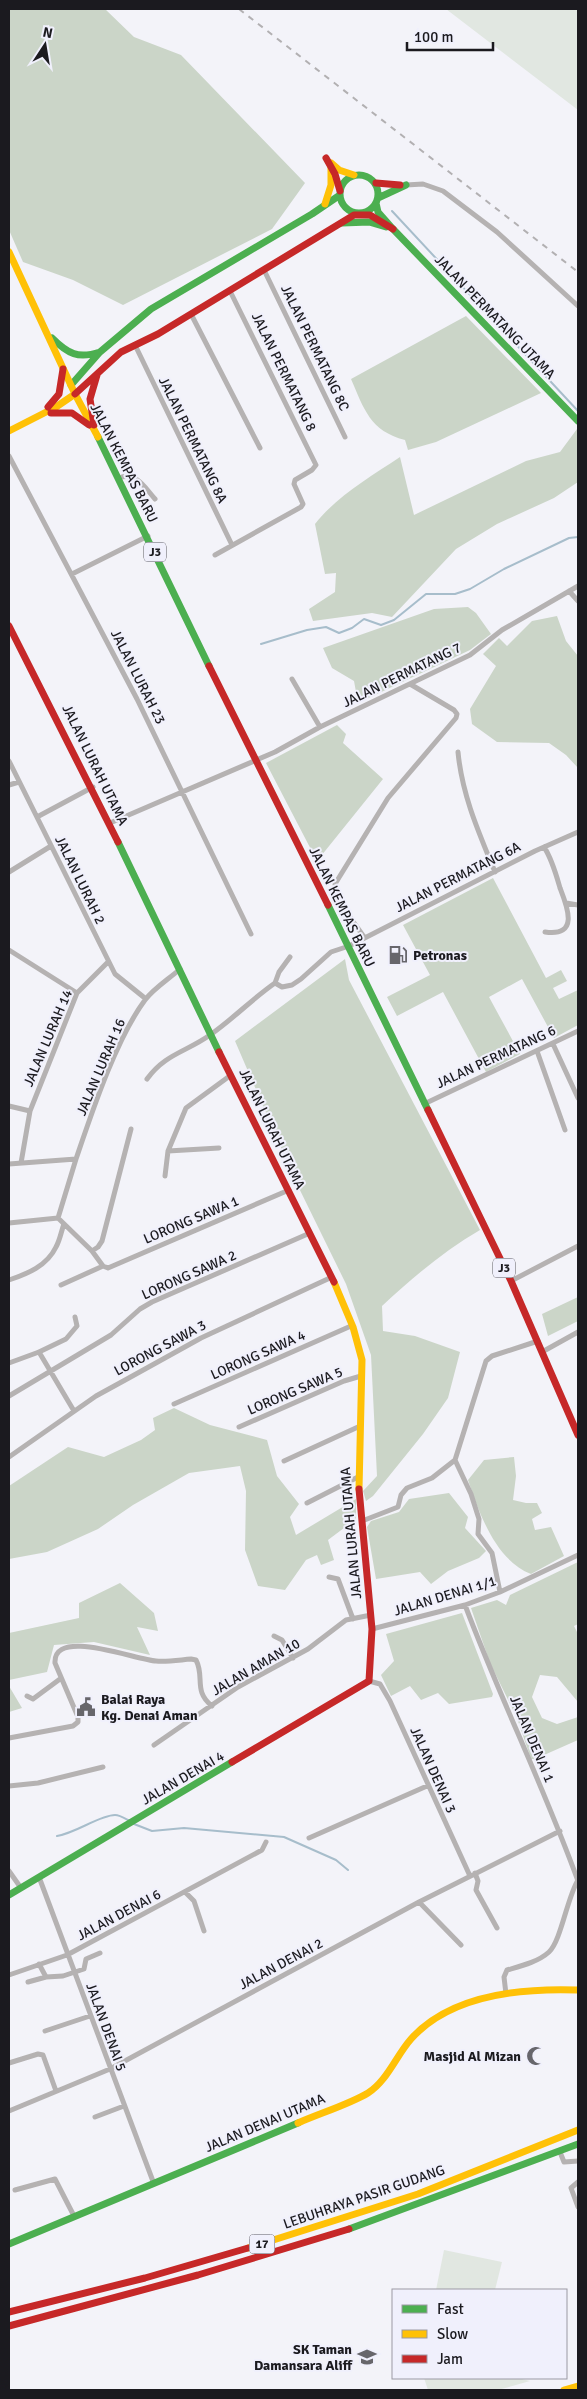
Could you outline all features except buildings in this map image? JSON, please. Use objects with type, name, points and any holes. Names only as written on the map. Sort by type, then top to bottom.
[{"type":"main road","points":[[363,212],[348,209],[326,158],[339,170],[354,175],[366,176],[376,183],[406,185]]},
{"type":"main road","points":[[323,207],[331,184],[331,166]]},
{"type":"main road","points":[[56,407],[71,385],[100,352],[151,309],[323,207],[340,193],[345,181],[354,175]]},
{"type":"main road","points":[[376,183],[377,200]]},
{"type":"main road","points":[[75,394],[97,376],[121,352],[191,314],[354,215],[368,211],[377,200],[406,185]]},
{"type":"main road","name":"JALAN PERMATANG UTAMA","points":[[377,200],[378,212],[578,421]]},
{"type":"main road","name":"JALAN PERMATANG UTAMA","points":[[363,212],[370,214],[394,229]]},
{"type":"main road","points":[[342,223],[369,222],[394,229]]},
{"type":"main road","name":"JALAN KEMPAS BARU","points":[[9,252],[75,394],[148,536],[199,647],[349,946],[511,1281],[578,1435]]},
{"type":"main road","points":[[47,333],[67,354],[82,358],[100,352]]},
{"type":"main road","points":[[39,415],[54,402],[59,394],[63,366]]},
{"type":"main road","points":[[94,429],[90,399],[97,376]]},
{"type":"main road","name":"JALAN KEMPAS BARU","points":[[9,431],[56,407],[75,394]]},
{"type":"main road","points":[[39,415],[67,410],[81,417],[94,429]]},
{"type":"main road","name":"JALAN LURAH UTAMA","points":[[9,626],[40,681],[93,787],[231,1075],[332,1277],[351,1326],[362,1360],[358,1427],[358,1477],[372,1629],[369,1681]]},
{"type":"main road","name":"JALAN DENAI 4","points":[[9,1896],[369,1681]]},
{"type":"main road","name":"JALAN DENAI UTAMA","points":[[9,2244],[368,2093],[379,2085],[411,2039],[423,2027],[470,2004],[506,1994],[550,1988],[578,1990]]},
{"type":"main road","name":"LEBUHRAYA PASIR GUDANG","points":[[9,2312],[145,2278],[298,2233],[418,2194],[578,2130]]},
{"type":"main road","name":"LEBUHRAYA PASIR GUDANG","points":[[9,2326],[277,2252],[356,2227],[578,2144]]},
{"type":"main road","points":[[564,2390],[578,2386]]},
{"type":"street","points":[[406,185],[423,184],[437,188],[497,232],[578,306]]},
{"type":"street","name":"JALAN PERMATANG 8C","points":[[264,270],[345,437]]},
{"type":"street","name":"JALAN PERMATANG 8","points":[[230,291],[316,465],[312,470],[295,480],[294,484],[303,504],[301,507],[232,545]]},
{"type":"street","points":[[191,314],[260,448]]},
{"type":"street","name":"JALAN PERMATANG 8A","points":[[134,345],[232,545]]},
{"type":"street","name":"JALAN LURAH 23","points":[[9,456],[128,683],[251,934]]},
{"type":"street","points":[[119,478],[126,476],[135,477],[155,499]]},
{"type":"street","points":[[72,574],[148,536]]},
{"type":"street","points":[[215,554],[232,545]]},
{"type":"street","name":"JALAN PERMATANG 7","points":[[110,823],[275,752],[320,727],[470,655],[502,630],[578,586]]},
{"type":"street","points":[[569,591],[578,601]]},
{"type":"street","points":[[292,679],[320,727]]},
{"type":"street","points":[[364,937],[347,913],[336,891],[335,884],[388,798],[456,718],[457,714],[454,710],[410,684]]},
{"type":"street","points":[[458,752],[460,770],[473,818],[495,872]]},
{"type":"street","name":"JALAN LURAH 2","points":[[9,761],[108,962],[118,977],[146,999]]},
{"type":"street","points":[[9,784],[19,782]]},
{"type":"street","points":[[37,817],[93,787]]},
{"type":"street","name":"JALAN PERMATANG 6A","points":[[275,984],[282,987],[292,985],[324,957],[544,846],[578,832]]},
{"type":"street","points":[[9,872],[51,846]]},
{"type":"street","points":[[544,846],[566,903],[569,916],[566,928],[560,932],[545,932]]},
{"type":"street","points":[[566,903],[578,905]]},
{"type":"street","points":[[9,950],[77,993]]},
{"type":"street","points":[[147,1079],[170,1055],[186,1051],[212,1034],[275,984],[279,972],[290,957]]},
{"type":"street","name":"JALAN LURAH 14","points":[[21,1163],[30,1111],[77,993],[108,962]]},
{"type":"street","name":"JALAN LURAH 16","points":[[58,1218],[76,1159],[115,1055],[128,1027],[146,999],[180,969]]},
{"type":"street","name":"JALAN PERMATANG 6","points":[[424,1104],[578,1031]]},
{"type":"street","points":[[553,1044],[578,1098]]},
{"type":"street","points":[[536,1051],[565,1130]]},
{"type":"street","points":[[165,1176],[168,1151],[186,1108],[231,1075]]},
{"type":"street","points":[[9,1106],[30,1111]]},
{"type":"street","points":[[92,1251],[98,1247],[102,1240],[131,1129]]},
{"type":"street","points":[[168,1151],[219,1148]]},
{"type":"street","points":[[9,1164],[76,1159]]},
{"type":"street","name":"LORONG SAWA 1","points":[[61,1285],[103,1266],[108,1268],[289,1190]]},
{"type":"street","points":[[9,1223],[58,1218],[92,1251],[103,1266]]},
{"type":"street","points":[[9,1280],[25,1275],[47,1259],[57,1246],[64,1224]]},
{"type":"street","name":"LORONG SAWA 2","points":[[9,1396],[111,1335],[140,1309],[152,1302],[310,1233]]},
{"type":"street","points":[[511,1281],[578,1246]]},
{"type":"street","name":"LORONG SAWA 3","points":[[9,1457],[96,1396],[201,1338],[332,1277]]},
{"type":"street","points":[[9,1363],[39,1352],[66,1339],[78,1326],[75,1317]]},
{"type":"street","name":"LORONG SAWA 4","points":[[174,1404],[351,1326]]},
{"type":"street","points":[[542,1352],[578,1332]]},
{"type":"street","points":[[362,1521],[398,1507],[401,1495],[407,1488],[432,1478],[455,1460],[486,1361],[492,1356],[538,1341]]},
{"type":"street","points":[[39,1352],[74,1411]]},
{"type":"street","name":"LORONG SAWA 5","points":[[239,1427],[344,1381],[361,1376]]},
{"type":"street","points":[[284,1461],[358,1427]]},
{"type":"street","points":[[455,1460],[471,1494],[479,1519],[478,1534],[492,1553],[500,1592]]},
{"type":"street","points":[[307,1503],[358,1477]]},
{"type":"street","name":"JALAN DENAI 1/1","points":[[372,1629],[465,1605],[500,1592],[578,1555]]},
{"type":"street","points":[[329,1577],[338,1579],[352,1619]]},
{"type":"street","name":"JALAN DENAI 1","points":[[465,1605],[492,1677],[512,1718],[560,1831],[578,1881]]},
{"type":"street","name":"JALAN AMAN 10","points":[[154,1745],[238,1687],[293,1658],[346,1620],[371,1615]]},
{"type":"street","points":[[274,1636],[280,1638],[293,1658]]},
{"type":"street","points":[[9,1738],[72,1726],[78,1722],[78,1717],[54,1663],[55,1654],[60,1649],[71,1646],[89,1646],[157,1661],[196,1660],[200,1692],[205,1701],[212,1706]]},
{"type":"street","points":[[26,1696],[33,1699],[60,1680]]},
{"type":"street","name":"JALAN DENAI 3","points":[[369,1681],[380,1684],[390,1701],[427,1786],[473,1875],[478,1881],[476,1890],[497,1928]]},
{"type":"street","points":[[9,1786],[38,1783],[103,1767]]},
{"type":"street","points":[[309,1838],[316,1833],[325,1831],[427,1786]]},
{"type":"street","name":"JALAN DENAI 2","points":[[10,2110],[110,2069],[419,1902],[560,1831]]},
{"type":"street","name":"JALAN DENAI 6","points":[[9,1975],[67,1954],[262,1850],[266,1842]]},
{"type":"street","points":[[9,1871],[21,1888]]},
{"type":"street","name":"JALAN DENAI 5","points":[[39,1877],[154,2184]]},
{"type":"street","points":[[506,1994],[504,1977],[507,1970],[538,1959],[553,1948],[571,1893],[578,1881]]},
{"type":"street","points":[[185,1892],[194,1901],[204,1931]]},
{"type":"street","points":[[419,1902],[461,1945]]},
{"type":"street","points":[[28,1982],[46,1976],[84,1970],[89,1957],[100,1953]]},
{"type":"street","points":[[39,1964],[46,1976]]},
{"type":"street","points":[[45,2031],[90,2016]]},
{"type":"street","points":[[9,2064],[38,2054],[43,2055],[56,2091]]},
{"type":"street","points":[[9,2104],[10,2110]]},
{"type":"street","points":[[95,2117],[124,2106]]},
{"type":"street","points":[[560,2152],[564,2162],[578,2161]]},
{"type":"street","points":[[15,2190],[55,2179],[74,2216]]},
{"type":"street","points":[[578,2182],[572,2186],[578,2207]]},
{"type":"shaded area","points":[[105,9],[134,37],[181,55],[305,183],[272,229],[123,305],[73,280],[23,262],[9,230],[9,10]]},
{"type":"shaded area","points":[[446,9],[578,9],[578,110]]},
{"type":"shaded area","points":[[466,316],[541,393],[436,442],[408,450],[405,440],[393,436],[376,425],[360,400],[351,379]]},
{"type":"shaded area","points":[[577,429],[578,482],[554,498],[497,524],[456,549],[392,617],[372,613],[313,621],[309,609],[335,592],[336,573],[325,574],[315,524],[333,505],[354,488],[400,457],[414,515],[526,461],[560,452]]},
{"type":"shaded area","points":[[468,607],[476,613],[491,634],[470,650],[358,703],[354,681],[332,668],[323,648],[434,609]]},
{"type":"shaded area","points":[[557,616],[566,641],[578,656],[578,768],[566,755],[549,743],[497,742],[472,724],[470,709],[496,666],[483,654],[499,638],[507,646],[532,621]]},
{"type":"shaded area","points":[[337,725],[346,734],[343,743],[383,779],[317,861],[266,763]]},
{"type":"shaded area","points":[[493,878],[546,978],[561,970],[567,981],[553,988],[559,999],[578,990],[578,1025],[554,1038],[522,979],[489,997],[520,1054],[486,1072],[443,992],[397,1016],[387,997],[430,975],[403,925]]},
{"type":"shaded area","points":[[345,959],[349,980],[480,1230],[429,1265],[382,1306],[383,1331],[415,1336],[460,1352],[448,1398],[423,1434],[373,1496],[366,1501],[363,1491],[377,1476],[371,1355],[346,1284],[295,1180],[235,1041]]},
{"type":"shaded area","points":[[578,1297],[578,1321],[548,1336],[542,1314]]},
{"type":"shaded area","points":[[174,1408],[210,1425],[267,1440],[277,1476],[299,1504],[290,1517],[296,1535],[356,1499],[356,1519],[328,1540],[334,1560],[321,1565],[317,1555],[306,1560],[285,1590],[258,1586],[245,1550],[246,1491],[240,1466],[189,1473],[133,1505],[98,1529],[47,1552],[9,1559],[9,1486],[68,1447],[104,1457],[141,1440],[155,1430],[153,1418]]},
{"type":"shaded area","points":[[514,1457],[516,1476],[513,1500],[537,1503],[542,1513],[532,1519],[535,1530],[551,1527],[564,1556],[531,1574],[518,1567],[498,1547],[483,1520],[468,1480],[484,1460]]},
{"type":"shaded area","points":[[449,1493],[468,1517],[465,1528],[486,1551],[479,1558],[448,1571],[431,1584],[420,1572],[376,1579],[367,1527],[371,1521],[399,1512],[409,1499]]},
{"type":"shaded area","points":[[578,1562],[578,1624],[574,1626],[578,1634],[578,1702],[557,1677],[540,1675],[532,1697],[542,1718],[557,1724],[578,1717],[578,1740],[531,1759],[517,1718],[490,1663],[471,1608],[497,1600],[506,1605],[510,1595]]},
{"type":"shaded area","points":[[120,1583],[154,1613],[158,1631],[137,1627],[150,1655],[94,1642],[54,1645],[47,1672],[9,1680],[9,1633],[79,1618],[79,1603]]},
{"type":"shaded area","points":[[462,1613],[493,1694],[492,1697],[449,1704],[438,1693],[421,1700],[410,1686],[391,1696],[381,1675],[394,1661],[386,1634]]},
{"type":"shaded area","points":[[9,1686],[22,1708],[9,1712]]},
{"type":"shaded area","points":[[444,2250],[502,2262],[495,2289],[436,2289]]},
{"type":"shaded area","points":[[424,2379],[522,2379],[530,2381],[498,2390],[428,2390]]},
{"type":"waterway","points":[[392,211],[578,411]]},
{"type":"waterway","points":[[261,644],[307,630],[326,627],[339,633],[352,628],[364,619],[381,625],[394,620],[426,594],[455,594],[470,589],[504,569],[569,538],[578,537]]},
{"type":"waterway","points":[[57,1836],[109,1816],[115,1815],[130,1821]]},
{"type":"waterway","points":[[134,1824],[152,1831],[184,1828],[284,1837],[336,1860],[348,1870]]},
{"type":"railway","points":[[239,9],[578,272]]},
{"type":"traffic: fast","points":[[359,175],[366,176],[372,181],[377,187],[378,194],[377,201],[372,207],[366,212],[359,213],[352,212],[346,207],[341,201],[340,194],[341,187],[346,181],[352,176],[359,175]]},
{"type":"traffic: fast","points":[[378,198],[406,185]]},
{"type":"traffic: fast","points":[[71,385],[100,352],[151,309],[312,214],[340,195]]},
{"type":"traffic: fast","points":[[376,203],[378,212],[393,229],[578,421]]},
{"type":"traffic: fast","points":[[342,223],[369,222],[386,227]]},
{"type":"traffic: fast","points":[[52,338],[63,348],[74,354],[85,355],[100,352]]},
{"type":"traffic: fast","points":[[98,437],[209,666]]},
{"type":"traffic: fast","points":[[118,842],[219,1052]]},
{"type":"traffic: fast","points":[[328,905],[428,1110]]},
{"type":"traffic: fast","points":[[9,1895],[232,1762]]},
{"type":"traffic: fast","points":[[9,2244],[298,2123]]},
{"type":"traffic: fast","points":[[349,2229],[578,2144]]},
{"type":"traffic: slow","points":[[331,163],[339,170],[354,175]]},
{"type":"traffic: slow","points":[[325,204],[331,185],[331,166]]},
{"type":"traffic: slow","points":[[9,252],[75,394],[98,437]]},
{"type":"traffic: slow","points":[[9,431],[56,407],[75,394]]},
{"type":"traffic: slow","points":[[334,1282],[353,1327],[362,1360],[359,1489]]},
{"type":"traffic: slow","points":[[298,2123],[361,2097],[375,2088],[411,2039],[427,2024],[446,2012],[467,2003],[511,1993],[534,1990],[578,1990]]},
{"type":"traffic: slow","points":[[248,2248],[418,2194],[578,2130]]},
{"type":"traffic: slow","points":[[564,2390],[578,2386]]},
{"type":"traffic: jam","points":[[326,158],[335,174],[340,191]]},
{"type":"traffic: jam","points":[[376,183],[400,185]]},
{"type":"traffic: jam","points":[[75,394],[121,352],[158,334],[354,215],[370,215],[393,229]]},
{"type":"traffic: jam","points":[[48,407],[59,394],[63,369]]},
{"type":"traffic: jam","points":[[94,425],[90,399],[97,375]]},
{"type":"traffic: jam","points":[[51,413],[72,413],[89,425]]},
{"type":"traffic: jam","points":[[9,626],[118,842]]},
{"type":"traffic: jam","points":[[209,666],[328,905]]},
{"type":"traffic: jam","points":[[219,1052],[334,1282]]},
{"type":"traffic: jam","points":[[428,1110],[511,1281],[578,1435]]},
{"type":"traffic: jam","points":[[232,1762],[369,1681],[372,1629],[359,1489]]},
{"type":"traffic: jam","points":[[9,2326],[198,2275],[349,2229]]},
{"type":"traffic: jam","points":[[9,2312],[145,2278],[248,2248]]},
{"type":"place","name":"Petronas","points":[[398,955]]},
{"type":"place","name":"Balai Raya Kg. Denai Aman","points":[[86,1707]]},
{"type":"place","name":"Masjid Al Mizan","points":[[536,2056]]},
{"type":"place","name":"SK Taman Damansara Aliff","points":[[367,2357]]}]
